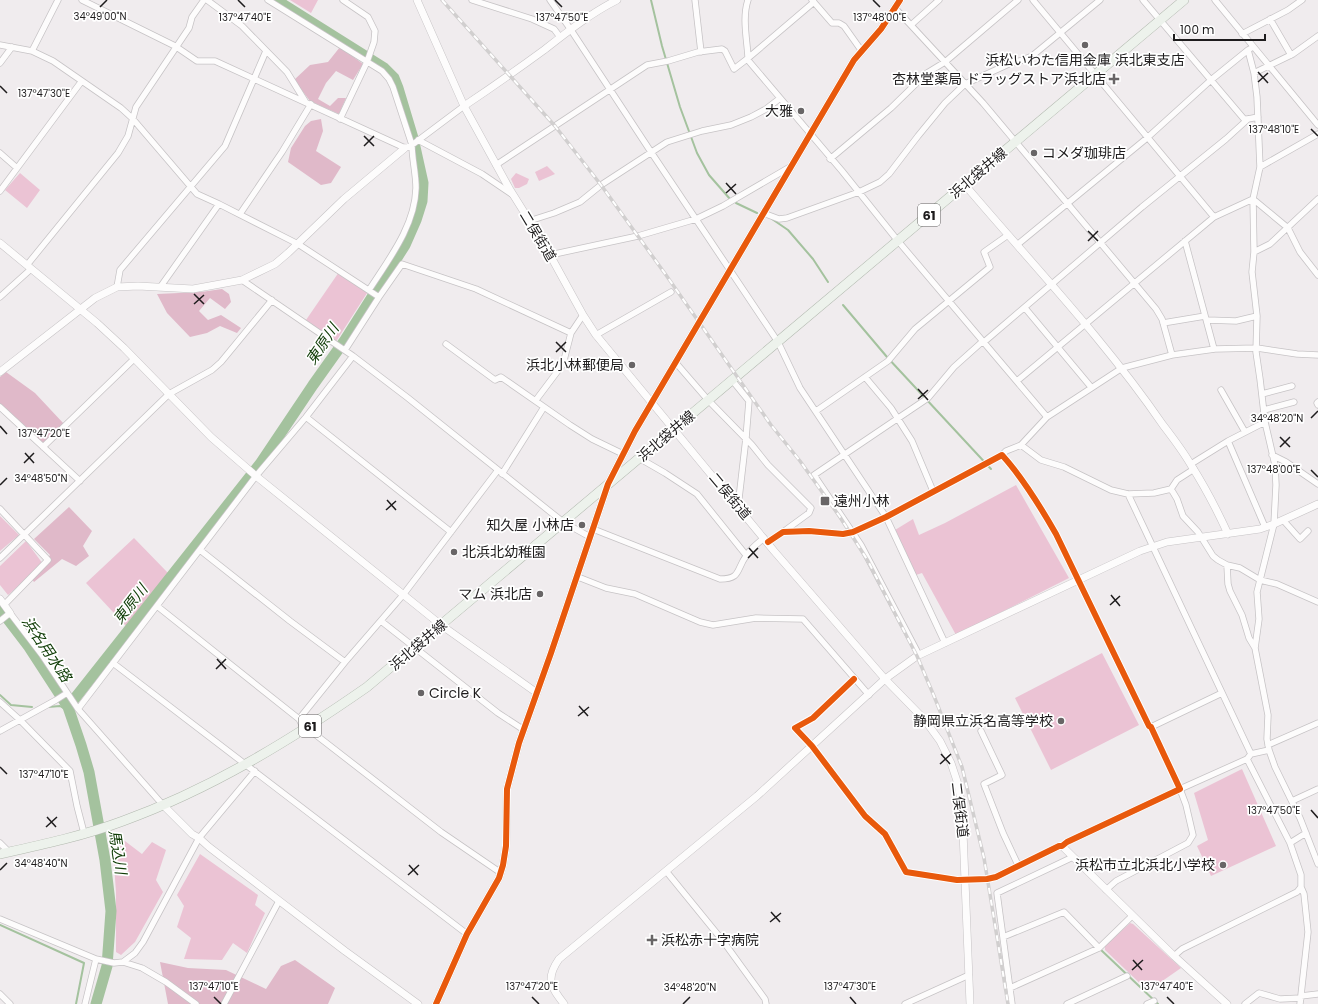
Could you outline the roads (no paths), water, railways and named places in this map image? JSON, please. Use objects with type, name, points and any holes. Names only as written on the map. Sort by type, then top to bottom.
[{"type":"main road","name":"浜北袋井線","points":[[5,853],[56,841],[122,822],[163,805],[247,764],[306,729],[367,687],[1184,0]]},
{"type":"street","points":[[32,51],[58,0]]},
{"type":"street","points":[[82,0],[176,46],[196,61],[215,61],[340,119],[409,146]]},
{"type":"street","points":[[0,297],[29,267],[118,153],[128,136],[136,107],[189,28],[192,17],[204,0]]},
{"type":"street","points":[[207,0],[242,26],[287,72],[308,103]]},
{"type":"street","points":[[268,0],[367,61],[382,71],[390,79],[412,154],[415,169],[416,189],[405,232],[369,290]]},
{"type":"street","points":[[340,119],[370,55],[374,42],[375,31],[368,17],[342,0]]},
{"type":"street","name":"二俣街道","points":[[417,0],[464,106],[513,195],[550,255],[583,315],[596,335],[766,540],[885,679],[924,719],[940,742],[951,763],[958,784],[962,807],[970,1004]]},
{"type":"street","points":[[472,0],[532,19],[554,29],[560,37]]},
{"type":"street","points":[[550,0],[778,342],[800,388],[886,516],[945,643]]},
{"type":"street","points":[[0,372],[95,298],[117,288],[161,286],[193,289],[242,280],[275,264],[298,244],[344,199],[409,146],[560,37],[605,6],[617,0]]},
{"type":"street","points":[[695,0],[701,52]]},
{"type":"street","points":[[748,0],[745,25],[747,58],[898,241],[1047,416]]},
{"type":"street","points":[[436,1004],[467,934],[495,886],[501,872],[506,846],[508,789],[519,743],[578,577],[608,484],[652,403],[854,60],[861,50],[882,29],[900,0]]},
{"type":"street","points":[[911,25],[940,0]]},
{"type":"street","points":[[830,159],[891,108],[927,74],[945,62],[1018,0]]},
{"type":"street","points":[[1033,0],[1214,218]]},
{"type":"street","points":[[763,213],[779,219],[788,218],[859,192],[880,182],[889,174],[945,103],[964,84],[1011,62],[1024,60],[1032,56],[1100,0]]},
{"type":"street","points":[[1143,0],[1244,118],[1248,119]]},
{"type":"street","points":[[1215,0],[1251,48],[1271,64],[1318,125]]},
{"type":"street","points":[[1242,34],[1288,10],[1302,0]]},
{"type":"street","points":[[496,165],[647,65],[701,52],[722,49],[725,51],[734,69],[813,1],[832,23],[840,23],[844,26],[861,50]]},
{"type":"street","points":[[895,8],[1016,142],[1160,314],[1172,355]]},
{"type":"street","points":[[1270,19],[1291,55]]},
{"type":"street","points":[[1254,74],[1291,55],[1318,36]]},
{"type":"street","points":[[0,45],[32,51],[53,61],[81,82],[121,108],[132,118],[192,186],[197,194],[298,244],[379,297]]},
{"type":"street","points":[[0,63],[12,47]]},
{"type":"street","points":[[1017,245],[1147,138],[1212,80],[1251,48]]},
{"type":"street","points":[[1251,48],[1258,117],[1260,167],[1253,199],[1254,252],[1252,272],[1258,316],[1256,348],[1265,422],[1275,465],[1276,485],[1274,524],[1257,592],[1259,619],[1255,648],[1268,715],[1268,747],[1275,767],[1292,801],[1318,864]]},
{"type":"street","points":[[117,288],[120,270],[225,146],[266,51]]},
{"type":"street","points":[[0,191],[81,82]]},
{"type":"street","points":[[529,220],[554,213],[580,202],[601,185],[667,142],[731,125],[766,109],[779,98]]},
{"type":"street","points":[[240,214],[282,152],[308,103]]},
{"type":"street","points":[[919,655],[885,588],[854,532],[814,475],[926,400],[954,367],[983,341],[1025,308],[1248,119],[1258,117]]},
{"type":"street","points":[[1260,167],[1318,134]]},
{"type":"street","points":[[417,140],[482,174],[513,195]]},
{"type":"street","points":[[0,153],[17,168]]},
{"type":"street","points":[[550,255],[638,236],[696,219],[723,206],[790,167]]},
{"type":"street","points":[[965,184],[1122,368],[1192,467],[1228,534]]},
{"type":"street","points":[[1017,381],[1214,218],[1253,199]]},
{"type":"street","points":[[1253,199],[1288,228],[1300,252],[1318,275]]},
{"type":"street","points":[[1254,252],[1270,244],[1318,199]]},
{"type":"street","points":[[161,286],[219,204]]},
{"type":"street","points":[[816,410],[890,360],[915,329],[990,267],[984,252],[1008,235]]},
{"type":"street","points":[[1186,241],[1214,349]]},
{"type":"street","points":[[0,243],[102,328],[134,358],[211,437],[256,476],[441,625],[537,693]]},
{"type":"street","points":[[346,350],[379,297],[402,264],[476,289],[571,333]]},
{"type":"street","points":[[242,280],[346,350],[563,522],[720,579],[730,579],[737,573],[746,554],[766,540],[783,532],[809,513],[811,508],[768,465],[746,438],[708,400],[676,363]]},
{"type":"street","points":[[596,335],[671,292]]},
{"type":"street","points":[[0,558],[169,394],[212,370],[221,362],[272,300]]},
{"type":"street","points":[[1025,308],[1091,388]]},
{"type":"street","points":[[536,400],[563,364],[571,333],[583,315]]},
{"type":"street","points":[[1163,323],[1206,318],[1236,321],[1258,316]]},
{"type":"street","points":[[446,344],[495,380],[501,377],[592,439],[623,454]]},
{"type":"street","points":[[783,532],[809,531],[843,534],[854,532],[1002,455],[1006,451],[1021,445],[1047,416],[1122,368],[1172,355],[1214,349],[1256,348],[1297,354],[1318,355]]},
{"type":"street","points":[[78,709],[256,476],[306,417],[353,356]]},
{"type":"street","points":[[44,447],[134,358]]},
{"type":"street","points":[[865,377],[891,408],[912,442],[933,491]]},
{"type":"street","points":[[732,380],[749,401],[738,506]]},
{"type":"street","points":[[1262,394],[1292,386]]},
{"type":"street","points":[[1221,390],[1245,432]]},
{"type":"street","points":[[1264,410],[1294,402]]},
{"type":"street","points":[[1318,402],[1318,405]]},
{"type":"street","points":[[0,407],[80,481]]},
{"type":"street","points":[[299,718],[403,595],[451,532],[500,472],[544,407]]},
{"type":"street","points":[[306,417],[451,532]]},
{"type":"street","points":[[1021,445],[1040,460],[1064,467],[1111,490],[1128,494],[1154,494],[1171,489],[1177,480],[1192,467],[1228,441],[1265,422]]},
{"type":"street","points":[[1228,441],[1265,527]]},
{"type":"street","points":[[1002,455],[1021,478],[1056,534],[1149,726],[1151,727],[1186,805],[1193,836],[1188,843],[1116,881],[1106,890]]},
{"type":"street","points":[[1272,455],[1286,462],[1318,484]]},
{"type":"street","points":[[639,458],[664,472],[697,494],[746,554]]},
{"type":"street","points":[[1171,489],[1177,499],[1183,516],[1198,532],[1213,556],[1218,560],[1227,565],[1240,568],[1260,580],[1277,584],[1318,602]]},
{"type":"street","points":[[1128,494],[1222,693],[1249,756],[1290,843],[1301,875],[1301,887],[1304,894],[1308,932],[1301,999]]},
{"type":"street","points":[[564,1004],[552,987],[550,981],[552,971],[559,959],[757,796],[885,679],[919,655],[1123,558],[1153,546],[1167,542],[1228,534],[1265,527],[1318,504]]},
{"type":"street","points":[[0,509],[48,560],[2,602],[8,615],[42,655],[65,694],[163,805],[192,834],[279,901],[418,1004]]},
{"type":"street","points":[[1283,520],[1300,539],[1308,532]]},
{"type":"street","points":[[200,550],[345,662]]},
{"type":"street","points":[[1227,565],[1230,591],[1242,615],[1249,638],[1255,648]]},
{"type":"street","points":[[578,577],[606,588],[635,594],[700,622],[713,625],[756,618],[802,619],[868,695]]},
{"type":"street","points":[[157,606],[299,718],[306,729],[441,832],[501,872]]},
{"type":"street","points":[[0,621],[8,615]]},
{"type":"street","points":[[381,621],[498,713],[524,730]]},
{"type":"street","points":[[113,664],[247,764],[467,934]]},
{"type":"street","points":[[854,679],[813,718],[795,728],[812,746],[865,816],[885,834],[906,872],[957,880],[982,880],[992,878],[1318,723]]},
{"type":"street","points":[[1151,727],[1222,693]]},
{"type":"street","points":[[0,731],[65,694]]},
{"type":"street","points":[[0,702],[70,770],[77,806],[85,833]]},
{"type":"street","points":[[981,731],[1002,776],[984,784],[1002,833],[1018,865]]},
{"type":"street","points":[[123,962],[135,953],[143,942],[199,838],[255,771]]},
{"type":"street","points":[[1292,801],[1318,789]]},
{"type":"street","points":[[1290,843],[1306,833]]},
{"type":"street","points":[[0,843],[5,853]]},
{"type":"street","points":[[1062,846],[1132,916],[1227,1004]]},
{"type":"street","points":[[1012,1004],[997,893],[1073,856]]},
{"type":"street","points":[[666,871],[723,940],[765,999],[766,1004]]},
{"type":"street","points":[[1174,956],[1182,949],[1296,892],[1301,887]]},
{"type":"street","points":[[224,1004],[279,901]]},
{"type":"street","points":[[1003,937],[1064,912],[1099,948]]},
{"type":"street","points":[[1010,988],[1099,948],[1132,916]]},
{"type":"street","points":[[0,919],[98,959],[114,963],[123,962],[142,968],[159,977],[196,1004]]},
{"type":"street","points":[[85,1004],[98,959]]},
{"type":"street","points":[[905,1004],[969,975]]},
{"type":"street","points":[[1067,1004],[1127,976]]},
{"type":"street","points":[[1245,1004],[1259,993],[1280,999],[1301,999],[1318,994]]},
{"type":"street","points":[[0,994],[10,1004]]},
{"type":"street","points":[[1147,1004],[1154,1001]]},
{"type":"waterway","name":"東原川","points":[[68,707],[260,464],[345,340],[405,245],[416,220],[422,201],[423,183],[413,138],[394,78],[384,68],[276,0]]},
{"type":"waterway","points":[[651,0],[662,46],[680,107],[697,153],[709,175],[730,199]]},
{"type":"waterway","points":[[736,203],[757,213]]},
{"type":"waterway","points":[[772,219],[788,230],[813,259],[828,282]]},
{"type":"waterway","points":[[843,305],[887,357],[991,469]]},
{"type":"waterway","name":"馬込川","points":[[0,609],[29,647],[68,707],[89,772],[105,860],[111,911],[107,966],[96,1004]]},
{"type":"waterway","points":[[0,695],[11,705],[32,707]]},
{"type":"waterway","points":[[48,707],[60,706],[65,709],[68,707]]},
{"type":"waterway","points":[[0,925],[84,963],[76,1004]]},
{"type":"waterway","points":[[1100,949],[1158,1004]]},
{"type":"railway","points":[[442,0],[555,126],[601,185],[771,425],[800,461],[840,517],[868,561],[917,656],[962,767],[984,858],[1008,1004]]},
{"type":"place","name":"浜松いわた信用金庫 浜北東支店","points":[[1085,45]]},
{"type":"place","name":"杏林堂薬局 ドラッグストア浜北店","points":[[1114,79]]},
{"type":"place","name":"大雅","points":[[801,111]]},
{"type":"place","name":"コメダ珈琲店","points":[[1034,153]]},
{"type":"place","name":"浜北小林郵便局","points":[[632,365]]},
{"type":"place","name":"遠州小林","points":[[825,501]]},
{"type":"place","name":"知久屋 小林店","points":[[582,525]]},
{"type":"place","name":"北浜北幼稚園","points":[[454,552]]},
{"type":"place","name":"マム 浜北店","points":[[540,594]]},
{"type":"place","name":"Circle K","points":[[421,693]]},
{"type":"place","name":"静岡県立浜名高等学校","points":[[1061,721]]},
{"type":"place","name":"浜松市立北浜北小学校","points":[[1223,865]]},
{"type":"place","name":"浜松赤十字病院","points":[[652,940]]},
{"type":"water label","name":"浜名用水路","points":[[47,649]]}]
